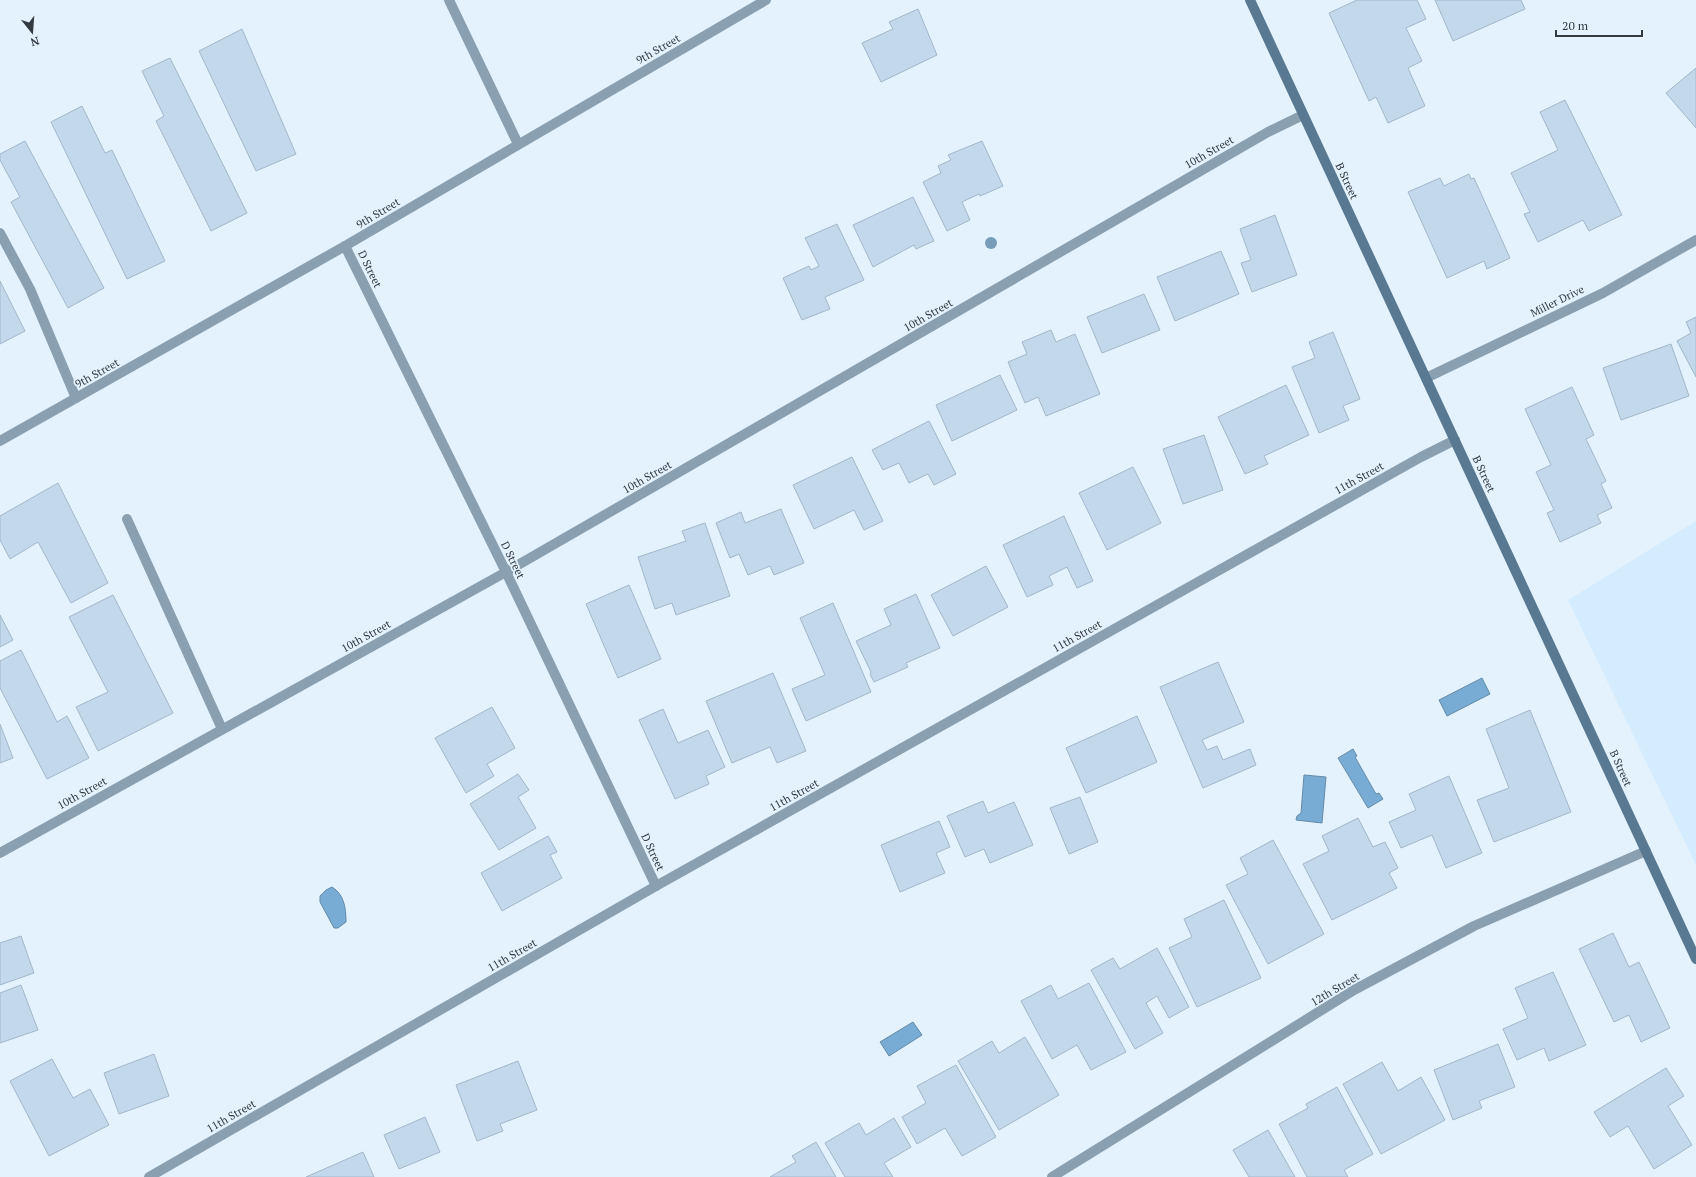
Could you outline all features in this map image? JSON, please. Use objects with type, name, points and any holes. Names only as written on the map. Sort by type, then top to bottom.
[{"type":"street","points":[[449,0],[518,144]]},
{"type":"street","name":"9th Street","points":[[0,441],[345,246],[766,0]]},
{"type":"street","name":"B Street","points":[[1250,0],[1696,959]]},
{"type":"street","name":"10th Street","points":[[0,853],[506,572],[1268,132],[1303,115]]},
{"type":"street","points":[[0,233],[30,289],[76,398]]},
{"type":"street","name":"Miller Drive","points":[[1426,378],[1603,293],[1696,240]]},
{"type":"street","name":"D Street","points":[[345,246],[506,572],[656,886]]},
{"type":"street","name":"11th Street","points":[[149,1177],[656,886],[1421,457],[1455,440]]},
{"type":"street","points":[[127,519],[222,729]]},
{"type":"street","name":"12th Street","points":[[1052,1177],[1354,990],[1474,926],[1646,852]]},
{"type":"shaded area","points":[[1696,521],[1696,865],[1568,600]]},
{"type":"water","points":[[1482,678],[1490,694],[1447,716],[1439,700]]},
{"type":"water","points":[[1353,749],[1357,756],[1355,757],[1376,794],[1379,793],[1383,799],[1368,808],[1338,758]]},
{"type":"water","points":[[1304,775],[1326,777],[1322,823],[1296,820],[1297,816],[1301,813]]},
{"type":"water","points":[[332,887],[342,897],[346,912],[346,922],[338,928],[334,928],[320,902],[320,896]]},
{"type":"water","points":[[913,1022],[922,1035],[889,1056],[880,1042]]},
{"type":"building","points":[[1357,0],[1417,0],[1426,19],[1406,28],[1422,61],[1408,68],[1425,106],[1388,123],[1376,97],[1369,101],[1329,13]]},
{"type":"building","points":[[1435,0],[1521,0],[1525,9],[1453,41]]},
{"type":"building","points":[[918,9],[937,55],[881,82],[862,43],[893,29],[889,22]]},
{"type":"building","points":[[242,29],[296,154],[256,171],[199,51]]},
{"type":"building","points":[[170,58],[247,213],[211,231],[156,121],[164,116],[142,71]]},
{"type":"building","points":[[1696,68],[1696,128],[1666,93]]},
{"type":"building","points":[[1565,100],[1622,215],[1589,231],[1583,220],[1538,242],[1524,214],[1530,212],[1511,173],[1558,150],[1540,112]]},
{"type":"building","points":[[82,106],[105,153],[112,150],[165,261],[127,279],[51,122]]},
{"type":"building","points":[[25,141],[104,288],[68,308],[11,202],[20,197],[0,160],[0,154]]},
{"type":"building","points":[[982,141],[1003,186],[980,196],[979,194],[962,202],[970,220],[947,231],[923,182],[941,173],[938,166],[951,160],[948,155]]},
{"type":"building","points":[[1469,174],[1471,179],[1474,178],[1510,258],[1487,269],[1484,261],[1447,278],[1408,192],[1440,178],[1444,186]]},
{"type":"building","points":[[913,197],[934,241],[916,249],[914,245],[873,267],[853,225]]},
{"type":"building","points":[[1275,215],[1297,275],[1252,292],[1241,263],[1251,260],[1240,229]]},
{"type":"building","points":[[837,224],[864,280],[825,297],[830,309],[802,320],[783,278],[809,266],[811,270],[819,266],[805,238]]},
{"type":"building","points":[[1221,251],[1239,294],[1175,321],[1157,277]]},
{"type":"building","points":[[0,281],[25,331],[0,344]]},
{"type":"building","points":[[1144,294],[1160,330],[1102,353],[1087,317]]},
{"type":"building","points":[[1696,317],[1696,377],[1677,341],[1691,333],[1686,322]]},
{"type":"building","points":[[1051,330],[1056,342],[1075,334],[1100,394],[1046,416],[1038,397],[1025,403],[1008,362],[1027,354],[1022,342]]},
{"type":"building","points":[[1333,332],[1360,399],[1343,406],[1349,420],[1319,433],[1292,367],[1315,358],[1309,342]]},
{"type":"building","points":[[1671,344],[1689,396],[1621,420],[1603,368]]},
{"type":"building","points":[[1000,375],[1017,410],[952,441],[936,405]]},
{"type":"building","points":[[1286,385],[1309,435],[1264,456],[1268,464],[1245,474],[1218,417]]},
{"type":"building","points":[[1572,387],[1594,435],[1586,439],[1606,481],[1601,484],[1612,508],[1597,515],[1601,523],[1560,542],[1547,513],[1554,510],[1536,472],[1551,465],[1525,409]]},
{"type":"building","points":[[929,421],[956,474],[934,485],[928,474],[909,483],[899,463],[883,470],[872,450]]},
{"type":"building","points":[[1204,435],[1223,490],[1183,504],[1163,449]]},
{"type":"building","points":[[852,457],[883,521],[864,530],[854,510],[814,529],[793,485]]},
{"type":"building","points":[[1133,467],[1161,523],[1107,550],[1079,493]]},
{"type":"building","points":[[58,483],[108,583],[71,603],[38,542],[10,559],[0,540],[0,516]]},
{"type":"building","points":[[781,509],[804,563],[774,575],[770,566],[748,575],[739,554],[730,558],[716,523],[741,512],[745,523]]},
{"type":"building","points":[[1064,516],[1093,581],[1077,588],[1067,567],[1049,576],[1053,585],[1027,597],[1003,545]]},
{"type":"building","points":[[705,523],[730,596],[676,615],[672,603],[655,609],[638,557],[686,541],[682,531]]},
{"type":"building","points":[[986,566],[1008,607],[953,636],[931,595]]},
{"type":"building","points":[[629,585],[661,659],[618,678],[586,604]]},
{"type":"building","points":[[916,594],[940,648],[906,663],[908,667],[874,682],[870,674],[871,672],[856,641],[891,625],[884,609]]},
{"type":"building","points":[[113,595],[173,713],[98,751],[76,707],[108,692],[69,617]]},
{"type":"building","points":[[833,603],[871,692],[806,721],[792,689],[825,675],[800,618]]},
{"type":"building","points":[[0,615],[13,640],[0,647]]},
{"type":"building","points":[[21,650],[57,722],[67,716],[89,758],[47,779],[0,688],[0,661]]},
{"type":"building","points":[[1218,662],[1244,722],[1202,740],[1207,750],[1217,746],[1223,760],[1250,749],[1256,765],[1203,788],[1160,687]]},
{"type":"building","points":[[773,673],[806,751],[777,763],[770,747],[732,763],[706,701]]},
{"type":"building","points":[[492,707],[515,748],[487,764],[494,776],[466,793],[435,738]]},
{"type":"building","points":[[663,709],[678,743],[708,730],[725,767],[706,776],[709,784],[675,799],[639,720]]},
{"type":"building","points":[[1530,710],[1571,812],[1494,842],[1477,800],[1509,788],[1486,729]]},
{"type":"building","points":[[1137,716],[1157,762],[1086,793],[1066,748]]},
{"type":"building","points":[[0,724],[13,758],[0,763]]},
{"type":"building","points":[[518,774],[529,790],[518,797],[536,828],[499,850],[470,804]]},
{"type":"building","points":[[1449,776],[1482,853],[1446,868],[1432,835],[1401,848],[1389,822],[1416,810],[1409,794]]},
{"type":"building","points":[[1080,797],[1098,842],[1069,854],[1050,808]]},
{"type":"building","points":[[983,801],[988,813],[1014,802],[1033,845],[990,863],[984,849],[965,857],[947,816]]},
{"type":"building","points":[[1358,818],[1373,847],[1385,842],[1398,868],[1389,873],[1397,888],[1332,920],[1303,864],[1329,851],[1322,836]]},
{"type":"building","points":[[939,821],[950,847],[936,853],[945,873],[900,892],[881,845]]},
{"type":"building","points":[[548,836],[557,852],[550,855],[562,878],[502,911],[481,873]]},
{"type":"building","points":[[1273,840],[1324,934],[1268,964],[1226,885],[1248,874],[1240,858]]},
{"type":"building","points":[[1224,900],[1261,978],[1197,1007],[1169,948],[1192,937],[1184,919]]},
{"type":"building","points":[[1613,933],[1629,967],[1639,962],[1670,1028],[1641,1042],[1629,1015],[1614,1022],[1579,949]]},
{"type":"building","points":[[21,936],[34,973],[0,985],[0,943]]},
{"type":"building","points":[[1157,948],[1189,1007],[1169,1018],[1157,996],[1146,1003],[1163,1033],[1135,1049],[1091,970],[1113,958],[1120,969]]},
{"type":"building","points":[[1553,972],[1586,1045],[1549,1061],[1544,1048],[1517,1060],[1503,1029],[1528,1018],[1515,988]]},
{"type":"building","points":[[1089,983],[1126,1052],[1091,1070],[1077,1045],[1052,1059],[1021,1001],[1051,985],[1058,999]]},
{"type":"building","points":[[21,985],[38,1030],[0,1043],[0,993]]},
{"type":"building","points":[[1025,1037],[1059,1095],[999,1130],[958,1061],[992,1041],[999,1053]]},
{"type":"building","points":[[1498,1044],[1515,1087],[1479,1101],[1482,1108],[1453,1120],[1434,1070]]},
{"type":"building","points":[[154,1054],[169,1096],[119,1114],[104,1073]]},
{"type":"building","points":[[52,1059],[73,1098],[90,1089],[109,1125],[49,1156],[10,1081]]},
{"type":"building","points":[[518,1061],[537,1110],[500,1124],[503,1131],[477,1141],[456,1085]]},
{"type":"building","points":[[1382,1062],[1398,1091],[1421,1077],[1445,1120],[1381,1154],[1343,1084]]},
{"type":"building","points":[[956,1065],[996,1137],[962,1156],[945,1128],[917,1144],[902,1117],[926,1103],[917,1086]]},
{"type":"building","points":[[1666,1068],[1684,1096],[1668,1106],[1692,1145],[1654,1169],[1628,1126],[1610,1137],[1594,1112]]},
{"type":"building","points":[[1337,1087],[1373,1154],[1344,1170],[1348,1177],[1307,1177],[1279,1124],[1308,1108],[1306,1104]]},
{"type":"building","points":[[425,1117],[440,1152],[399,1169],[384,1135]]},
{"type":"building","points":[[894,1118],[911,1147],[884,1163],[893,1177],[845,1177],[825,1143],[859,1123],[866,1135]]},
{"type":"building","points":[[1268,1130],[1295,1177],[1249,1177],[1233,1150]]},
{"type":"building","points":[[816,1142],[836,1177],[770,1177],[796,1162],[792,1156]]},
{"type":"building","points":[[363,1152],[374,1177],[306,1177]]}]
